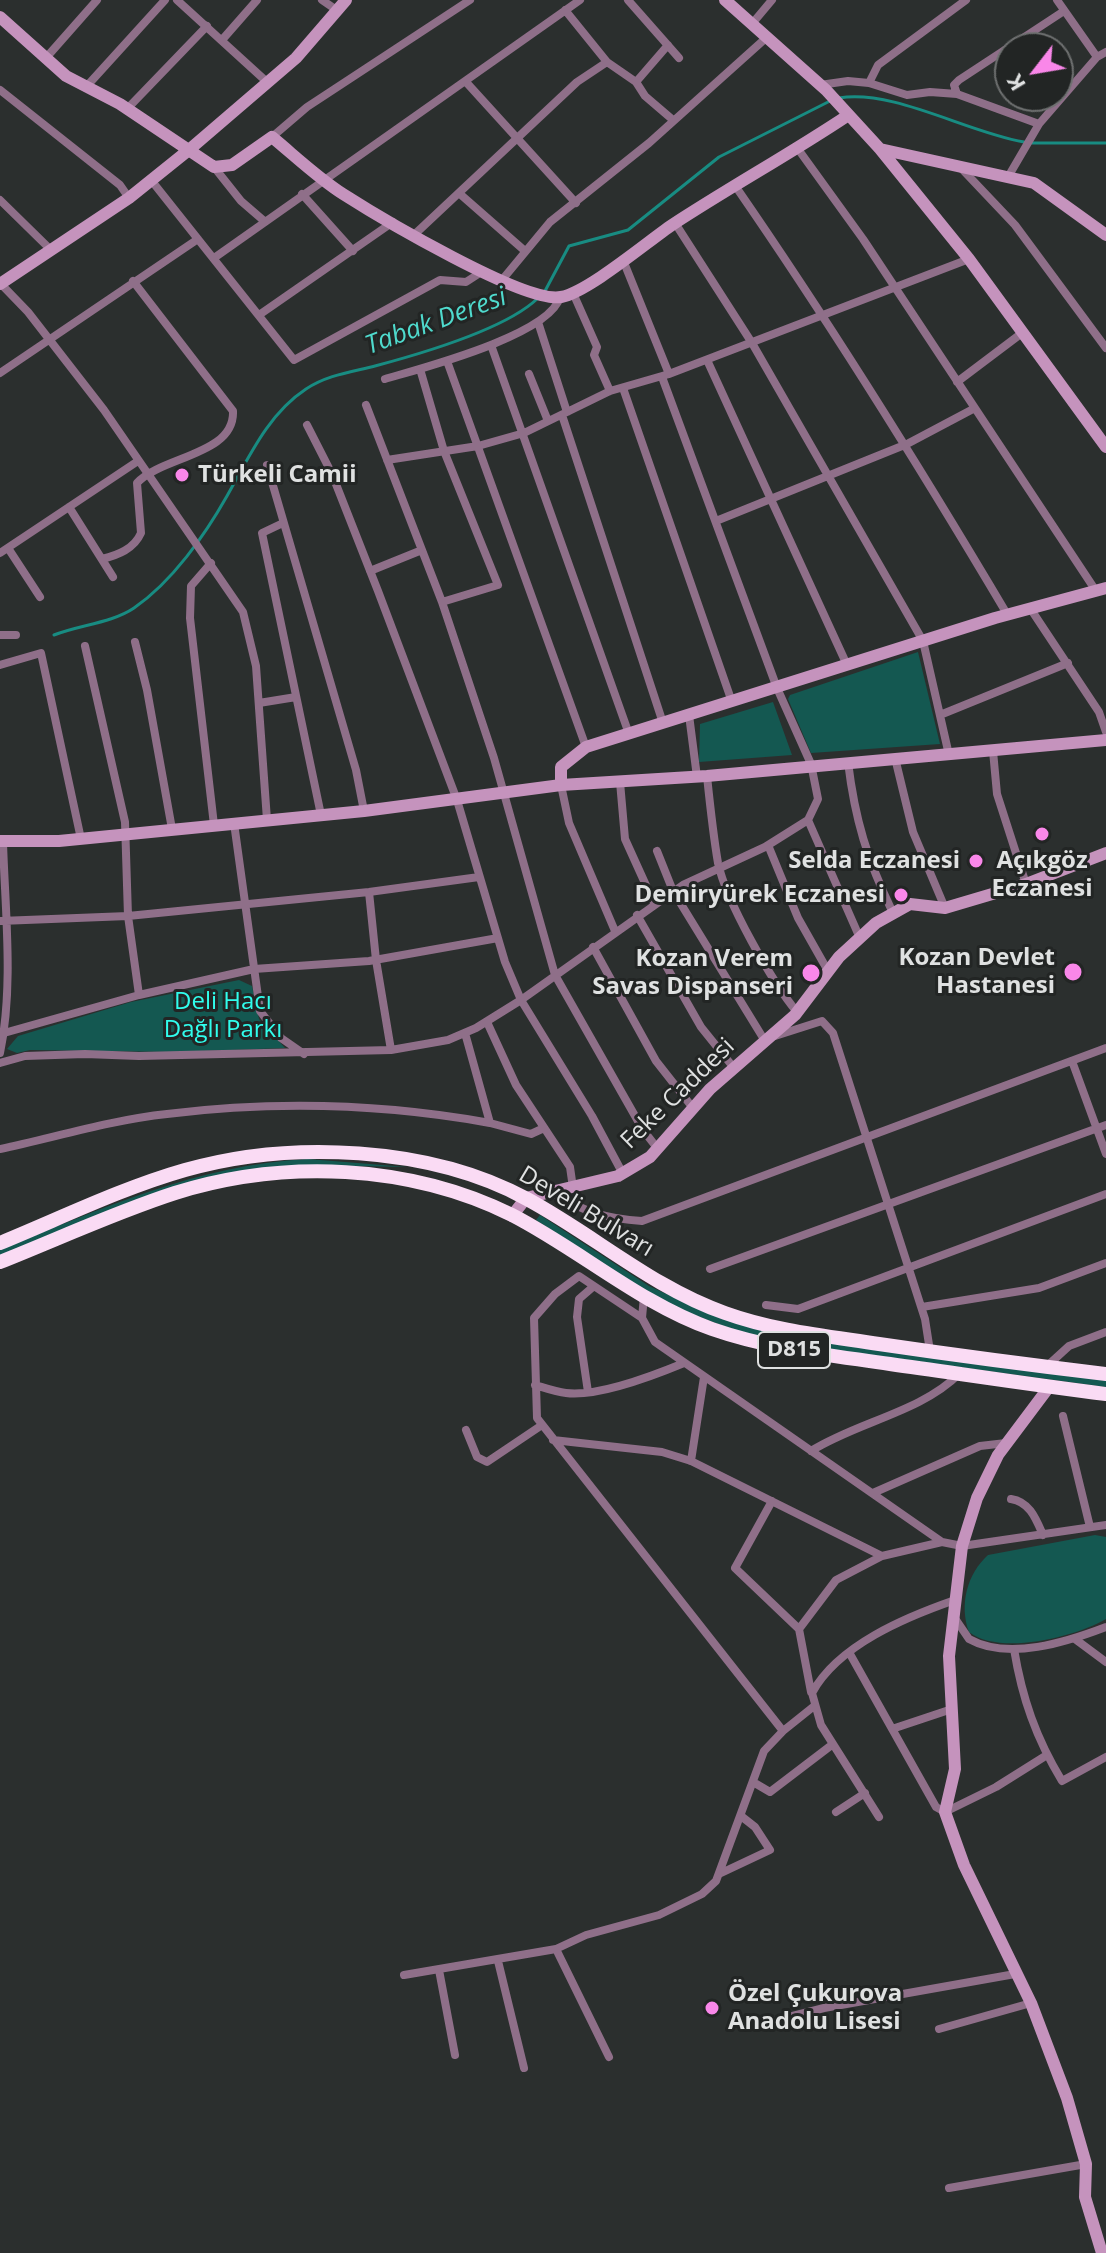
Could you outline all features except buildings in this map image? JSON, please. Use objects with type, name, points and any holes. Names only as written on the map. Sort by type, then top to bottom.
[{"type":"highway","name":"Develi Bulvarı","points":[[0,1243],[185,1170],[283,1153],[328,1152],[408,1160],[483,1180],[526,1198],[695,1302],[778,1328],[1106,1374]]},
{"type":"highway","name":"Develi Bulvarı","points":[[0,1262],[172,1194],[280,1174],[348,1173],[413,1180],[447,1189],[512,1216],[681,1316],[760,1343],[1106,1394]]},
{"type":"street","points":[[45,59],[97,0]]},
{"type":"street","points":[[86,87],[165,0]]},
{"type":"street","points":[[177,0],[267,82]]},
{"type":"street","points":[[222,40],[257,0]]},
{"type":"street","points":[[267,820],[256,666],[243,612],[49,339],[0,284],[129,198],[296,58],[342,6],[322,0]]},
{"type":"street","points":[[214,167],[232,165],[307,107],[470,0]]},
{"type":"street","points":[[214,258],[263,220],[580,0]]},
{"type":"street","points":[[628,0],[679,58]]},
{"type":"street","points":[[725,0],[823,87],[880,149],[969,259],[1106,447]]},
{"type":"street","points":[[751,25],[772,0]]},
{"type":"street","points":[[869,83],[878,65],[966,0]]},
{"type":"street","points":[[1057,0],[1097,57]]},
{"type":"street","points":[[565,10],[607,62],[636,82],[645,96],[673,120]]},
{"type":"street","points":[[957,94],[954,85],[959,80],[1064,11]]},
{"type":"street","points":[[0,17],[45,59],[214,167],[241,201],[263,220]]},
{"type":"street","points":[[127,109],[207,26]]},
{"type":"street","points":[[502,280],[550,222],[766,38]]},
{"type":"street","points":[[636,82],[668,45]]},
{"type":"street","points":[[1008,177],[1039,124],[1097,57],[1106,52]]},
{"type":"street","points":[[415,234],[577,82],[607,62]]},
{"type":"street","points":[[823,87],[848,81],[869,83],[907,95],[957,94],[1039,124]]},
{"type":"street","points":[[466,82],[576,203]]},
{"type":"street","points":[[0,90],[120,185],[129,198]]},
{"type":"street","points":[[272,137],[324,180],[393,222],[502,280],[530,292],[556,297],[573,293],[675,223],[798,149],[845,113]]},
{"type":"street","points":[[615,931],[569,823],[561,785],[561,767],[586,747],[1007,614],[1101,590],[798,149]]},
{"type":"street","points":[[880,149],[1034,183],[1106,235]]},
{"type":"street","points":[[961,167],[1015,225],[1106,348]]},
{"type":"street","points":[[151,180],[294,360],[440,280],[466,282],[483,271]]},
{"type":"street","points":[[736,187],[825,315],[907,444],[1007,614]]},
{"type":"street","points":[[302,194],[353,251]]},
{"type":"street","points":[[460,194],[525,251]]},
{"type":"street","points":[[0,200],[51,250]]},
{"type":"street","points":[[259,315],[393,222]]},
{"type":"street","points":[[675,223],[752,343],[923,641],[949,755]]},
{"type":"street","points":[[0,373],[198,239]]},
{"type":"street","points":[[0,1063],[25,1056],[85,1054],[305,1054],[391,1050],[448,1040],[487,1022],[521,1000],[673,891],[719,866],[768,845],[808,820],[818,799],[811,764],[777,688],[623,259]]},
{"type":"street","points":[[387,460],[478,446],[524,433],[610,391],[707,360],[969,259]]},
{"type":"street","points":[[102,559],[117,556],[138,540],[141,533],[137,483],[146,473],[229,434],[234,426],[233,411],[133,281]]},
{"type":"street","points":[[573,293],[597,347],[594,355],[610,391]]},
{"type":"street","points":[[385,379],[491,345],[538,322],[555,309],[556,297]]},
{"type":"street","points":[[538,322],[564,414],[663,723]]},
{"type":"street","points":[[957,382],[1022,333]]},
{"type":"street","points":[[491,345],[629,734]]},
{"type":"street","points":[[707,360],[847,665]]},
{"type":"street","points":[[447,361],[586,747]]},
{"type":"street","points":[[420,369],[444,451],[498,585],[442,602]]},
{"type":"street","points":[[529,374],[548,421]]},
{"type":"street","points":[[623,388],[732,702]]},
{"type":"street","points":[[366,405],[442,602],[505,794],[555,975],[643,1130],[658,1149]]},
{"type":"street","points":[[716,521],[907,444],[975,408]]},
{"type":"street","points":[[307,425],[370,571],[457,800],[498,938],[521,1000],[592,1116],[623,1174]]},
{"type":"street","points":[[40,597],[4,550],[138,461]]},
{"type":"street","points":[[267,465],[356,770],[364,811]]},
{"type":"street","points":[[69,507],[113,577]]},
{"type":"street","points":[[283,523],[262,533],[321,815]]},
{"type":"street","points":[[370,571],[422,550]]},
{"type":"street","points":[[211,563],[191,586],[190,618],[214,825]]},
{"type":"street","points":[[1030,608],[1099,712],[1106,732]]},
{"type":"street","points":[[0,635],[16,635]]},
{"type":"street","points":[[135,642],[147,690],[172,829]]},
{"type":"street","points":[[85,646],[125,822],[128,916],[139,995]]},
{"type":"street","points":[[0,665],[41,653],[81,839]]},
{"type":"street","points":[[940,715],[1068,663]]},
{"type":"street","points":[[259,703],[296,697]]},
{"type":"street","points":[[689,715],[719,866],[760,953],[783,995],[797,1012]]},
{"type":"street","points":[[0,1053],[4,1033],[2,842],[81,839],[364,811],[561,785],[702,776],[1106,740]]},
{"type":"street","points":[[993,751],[997,794],[1026,884]]},
{"type":"street","points":[[895,758],[913,832],[945,908]]},
{"type":"street","points":[[848,762],[855,818],[893,913]]},
{"type":"street","points":[[620,782],[625,839],[654,903]]},
{"type":"street","points":[[808,820],[859,936]]},
{"type":"street","points":[[234,823],[260,1011],[268,1025],[305,1054]]},
{"type":"street","points":[[768,845],[798,918],[828,971]]},
{"type":"street","points":[[657,851],[661,869],[673,891],[768,1039],[822,1021],[828,1024],[869,1136],[922,1307],[930,1351]]},
{"type":"street","name":"Feke Caddesi","points":[[526,1198],[623,1174],[658,1149],[693,1108],[797,1012],[859,936],[893,913],[910,904],[945,908],[1026,884],[1106,853]]},
{"type":"street","points":[[2,920],[128,916],[369,892],[479,877]]},
{"type":"street","points":[[369,892],[376,960],[391,1050]]},
{"type":"street","points":[[637,915],[701,1027],[734,1068]]},
{"type":"street","points":[[4,1033],[139,995],[254,969],[376,960],[498,938]]},
{"type":"street","points":[[593,947],[656,1061],[693,1108]]},
{"type":"street","points":[[487,1022],[516,1085],[570,1167],[573,1188]]},
{"type":"street","points":[[465,1033],[490,1123]]},
{"type":"street","points":[[553,1193],[580,1210],[615,1220],[642,1221],[1106,1048]]},
{"type":"street","points":[[1072,1061],[1101,1127],[1106,1154]]},
{"type":"street","points":[[0,1149],[120,1121],[230,1108],[368,1109],[442,1114],[531,1134],[544,1128]]},
{"type":"street","points":[[710,1269],[889,1201],[1101,1127]]},
{"type":"street","points":[[766,1305],[798,1309],[1106,1194]]},
{"type":"street","points":[[512,1216],[526,1198]]},
{"type":"street","points":[[922,1307],[1039,1288],[1106,1263]]},
{"type":"street","points":[[783,1731],[537,1418],[534,1318],[555,1294],[579,1276],[642,1318],[655,1342],[942,1542],[962,1546],[1106,1525]]},
{"type":"street","points":[[588,1392],[577,1317],[579,1299],[594,1286]]},
{"type":"street","points":[[642,1318],[644,1296]]},
{"type":"street","points":[[1046,1367],[1069,1346],[1106,1332]]},
{"type":"street","points":[[535,1385],[567,1394],[588,1392],[660,1373],[684,1363]]},
{"type":"street","points":[[811,1451],[834,1437],[944,1389],[960,1374]]},
{"type":"street","points":[[691,1461],[704,1377]]},
{"type":"street","points":[[1049,1387],[1007,1443],[977,1498],[962,1546],[949,1656],[949,1710],[955,1769],[945,1812],[964,1865],[1031,2003],[1067,2098],[1086,2164],[1085,2197],[1102,2253]]},
{"type":"street","points":[[1063,1416],[1090,1527]]},
{"type":"street","points":[[466,1430],[477,1457],[487,1462],[542,1425]]},
{"type":"street","points":[[553,1440],[662,1452],[691,1461],[882,1556]]},
{"type":"street","points":[[873,1493],[980,1446],[1007,1443]]},
{"type":"street","points":[[1011,1499],[1020,1500],[1033,1513],[1043,1535]]},
{"type":"street","points":[[772,1501],[735,1568],[799,1629],[813,1707],[879,1817]]},
{"type":"street","points":[[799,1629],[836,1580],[882,1556],[942,1542]]},
{"type":"street","points":[[812,1693],[820,1678],[888,1628],[955,1600]]},
{"type":"street","points":[[953,1617],[973,1642],[1014,1649],[1075,1639],[1106,1627]]},
{"type":"street","points":[[1075,1639],[1106,1662]]},
{"type":"street","points":[[1014,1649],[1022,1696],[1047,1755],[1062,1781],[1106,1757]]},
{"type":"street","points":[[850,1654],[936,1807],[945,1812]]},
{"type":"street","points":[[404,1975],[556,1949],[586,1935],[659,1915],[702,1894],[719,1875],[764,1751],[813,1707]]},
{"type":"street","points":[[892,1729],[949,1710]]},
{"type":"street","points":[[753,1782],[770,1792],[833,1744]]},
{"type":"street","points":[[945,1812],[996,1787],[1047,1755]]},
{"type":"street","points":[[836,1812],[865,1793]]},
{"type":"street","points":[[719,1875],[770,1850],[755,1827],[741,1816]]},
{"type":"street","points":[[556,1949],[609,2057]]},
{"type":"street","points":[[498,1961],[524,2068]]},
{"type":"street","points":[[439,1970],[455,2055]]},
{"type":"street","points":[[761,2024],[824,2008],[1015,1974]]},
{"type":"street","points":[[939,2029],[1031,2003]]},
{"type":"street","points":[[949,2188],[1086,2164]]},
{"type":"green space","points":[[918,652],[940,744],[811,753],[788,699],[790,695]]},
{"type":"green space","points":[[773,702],[792,755],[699,762],[700,724]]},
{"type":"green space","name":"Deli Hacı Dağlı Parkı","points":[[239,980],[252,986],[259,1019],[285,1048],[175,1052],[30,1050],[17,1053],[7,1049],[18,1036],[131,1002]]},
{"type":"green space","points":[[308,1159],[407,1167],[301,1165],[221,1175],[0,1256],[0,1249],[150,1191],[227,1170]]},
{"type":"green space","points":[[540,1215],[649,1286],[717,1317],[1106,1381],[1106,1387],[790,1344],[737,1331],[668,1305],[536,1220]]},
{"type":"green space","points":[[1095,1535],[1106,1537],[1106,1619],[1076,1632],[1018,1643],[999,1643],[969,1632],[965,1611],[967,1590],[975,1571],[988,1555]]},
{"type":"waterway","name":"Tabak Deresi","points":[[839,98],[860,97],[906,105],[1024,142]]},
{"type":"waterway","name":"Tabak Deresi","points":[[545,291],[569,246],[628,230],[719,157],[832,100]]},
{"type":"waterway","name":"Tabak Deresi","points":[[1032,143],[1106,143]]},
{"type":"waterway","name":"Tabak Deresi","points":[[54,635],[125,613],[161,585],[209,526],[270,424],[306,389],[331,377],[460,340],[504,321],[537,299]]},
{"type":"place","name":"Türkeli Camii","points":[[182,475]]},
{"type":"place","name":"Açıkgöz Eczanesi","points":[[1042,834]]},
{"type":"place","name":"Selda Eczanesi","points":[[976,861]]},
{"type":"place","name":"Demiryürek Eczanesi","points":[[901,895]]},
{"type":"place","name":"Kozan Devlet Hastanesi","points":[[1073,972]]},
{"type":"place","name":"Kozan Verem Savas Dispanseri","points":[[811,973]]},
{"type":"place","name":"Özel Çukurova Anadolu Lisesi","points":[[712,2008]]}]
